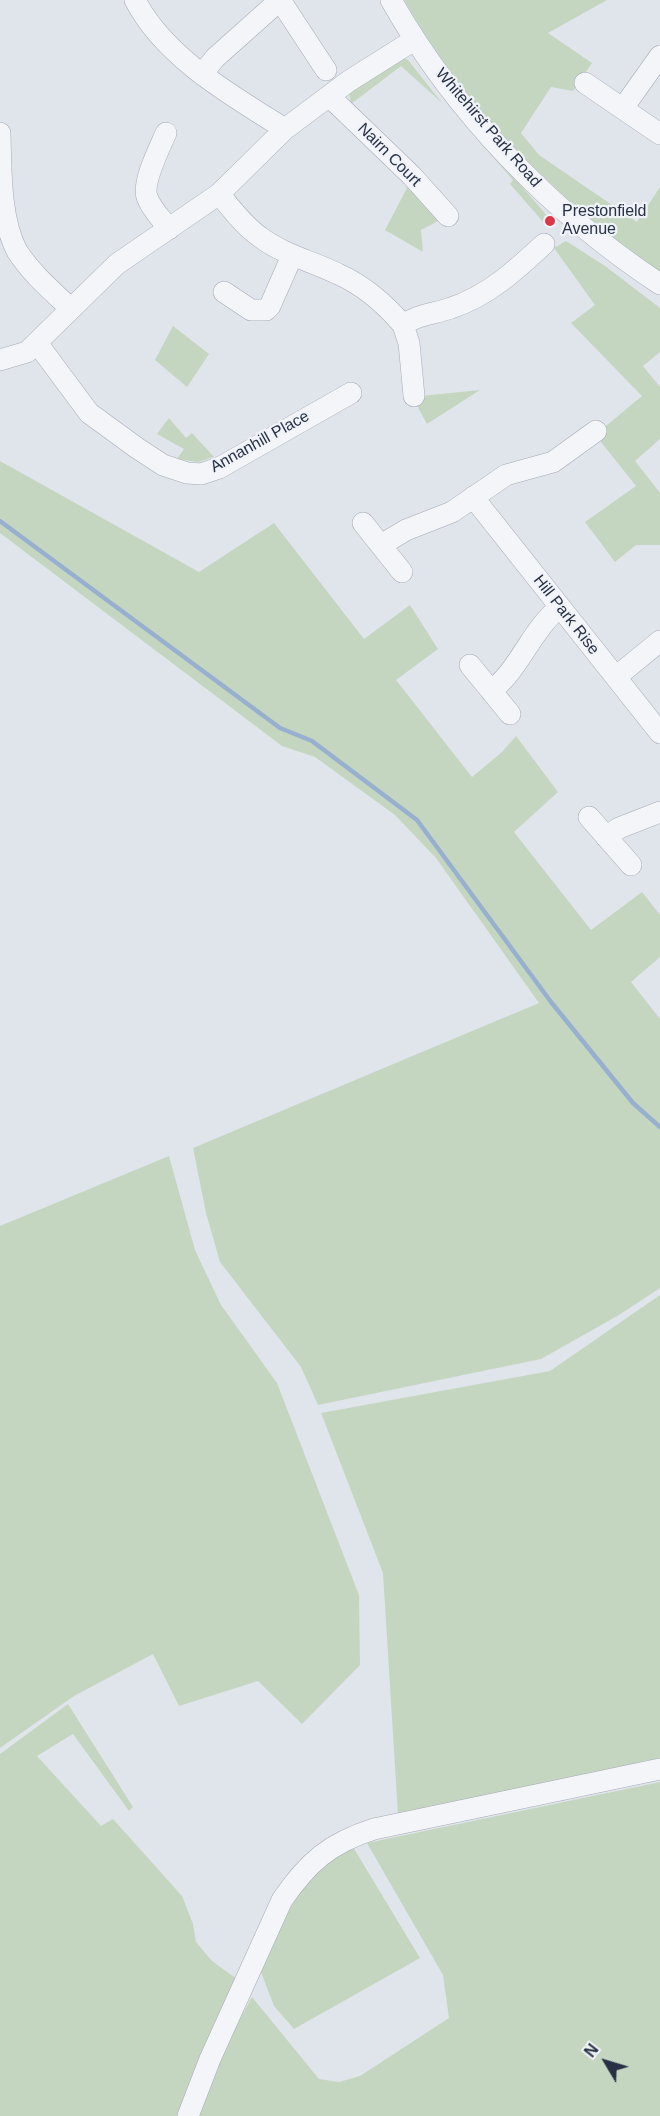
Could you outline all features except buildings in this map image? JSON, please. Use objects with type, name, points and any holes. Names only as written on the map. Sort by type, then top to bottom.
[{"type":"street","points":[[135,0],[153,29],[203,73],[285,129]]},
{"type":"street","points":[[203,73],[215,58],[280,0],[326,70]]},
{"type":"street","name":"Whitehirst Park Road","points":[[391,0],[414,40],[478,121],[542,190],[608,247],[660,284]]},
{"type":"street","points":[[0,360],[27,352],[117,264],[219,194],[285,129],[329,96],[414,40]]},
{"type":"street","points":[[623,108],[660,56]]},
{"type":"street","points":[[585,83],[660,134]]},
{"type":"street","name":"Nairn Court","points":[[329,96],[412,176],[448,216]]},
{"type":"street","points":[[0,133],[2,207],[15,249],[27,265],[71,309]]},
{"type":"street","points":[[166,133],[149,176],[146,192],[147,199],[169,229]]},
{"type":"street","points":[[219,194],[245,225],[292,256],[350,280],[390,310],[403,325],[409,343],[414,396]]},
{"type":"street","points":[[403,325],[419,316],[451,308],[487,291],[514,272],[544,244]]},
{"type":"street","points":[[224,292],[250,310],[266,310],[270,306],[292,256]]},
{"type":"street","name":"Annanhill Place","points":[[37,343],[89,414],[163,465],[187,473],[201,474],[219,468],[351,393]]},
{"type":"street","points":[[381,545],[406,530],[452,512],[506,475],[553,462],[596,431]]},
{"type":"street","name":"Hill Park Rise","points":[[473,498],[660,733]]},
{"type":"street","points":[[363,523],[402,572]]},
{"type":"street","points":[[491,692],[504,682],[542,624],[560,607]]},
{"type":"street","points":[[616,677],[660,641]]},
{"type":"street","points":[[470,665],[510,714]]},
{"type":"street","points":[[606,837],[619,828],[660,812]]},
{"type":"street","points":[[589,817],[631,865]]},
{"type":"street","points":[[188,2116],[210,2059],[282,1900],[297,1878],[328,1849],[348,1838],[385,1826],[660,1769]]},
{"type":"green space","points":[[404,0],[607,0],[548,33],[592,63],[573,91],[551,87],[521,133],[539,155],[637,222],[660,187],[660,271],[605,231],[516,149],[444,63]]},
{"type":"green space","points":[[403,58],[408,60],[442,103],[401,66],[351,104],[349,92]]},
{"type":"green space","points":[[475,132],[549,218],[545,224],[510,184],[513,180],[473,134]]},
{"type":"green space","points":[[408,186],[438,221],[421,230],[423,252],[385,230]]},
{"type":"green space","points":[[566,241],[605,266],[660,308],[660,352],[643,366],[660,387],[660,439],[635,461],[660,493],[660,545],[636,545],[615,562],[585,522],[636,486],[601,442],[601,430],[642,396],[571,323],[595,305],[554,248]]},
{"type":"green space","points":[[173,326],[209,354],[187,387],[155,360]]},
{"type":"green space","points":[[480,390],[427,424],[415,402],[421,396]]},
{"type":"green space","points":[[169,418],[186,438],[192,433],[214,457],[198,462],[177,459],[184,449],[157,434]]},
{"type":"green space","points":[[0,461],[199,572],[274,523],[364,639],[410,605],[438,649],[396,680],[472,777],[502,752],[516,736],[558,792],[514,832],[591,930],[642,892],[660,915],[660,957],[631,982],[660,1019],[660,1288],[619,1315],[541,1359],[318,1405],[301,1367],[220,1262],[206,1213],[193,1148],[539,1003],[436,858],[395,815],[315,757],[282,746],[0,533]]},
{"type":"green space","points":[[169,1156],[195,1250],[221,1305],[277,1383],[359,1595],[360,1665],[302,1724],[258,1681],[179,1706],[153,1654],[74,1696],[0,1748],[0,1226]]},
{"type":"green space","points":[[660,1295],[660,1758],[398,1815],[383,1573],[321,1413],[550,1371]]},
{"type":"green space","points":[[68,1704],[133,1807],[129,1811],[73,1734],[37,1756],[101,1826],[113,1819],[182,1896],[193,1924],[196,1942],[212,1961],[237,1979],[178,2116],[0,2116],[0,1754]]},
{"type":"green space","points":[[660,1782],[660,2116],[197,2116],[224,2048],[252,1997],[319,2079],[339,2082],[360,2076],[449,2018],[443,1975],[367,1843]]},
{"type":"green space","points":[[353,1847],[420,1958],[294,2029],[274,2006],[261,1972],[286,1917],[306,1884],[334,1857]]},
{"type":"waterway","points":[[0,521],[280,728],[312,741],[417,820],[551,1002],[633,1103],[660,1127]]},
{"type":"place","name":"Prestonfield Avenue","points":[[550,221]]}]
